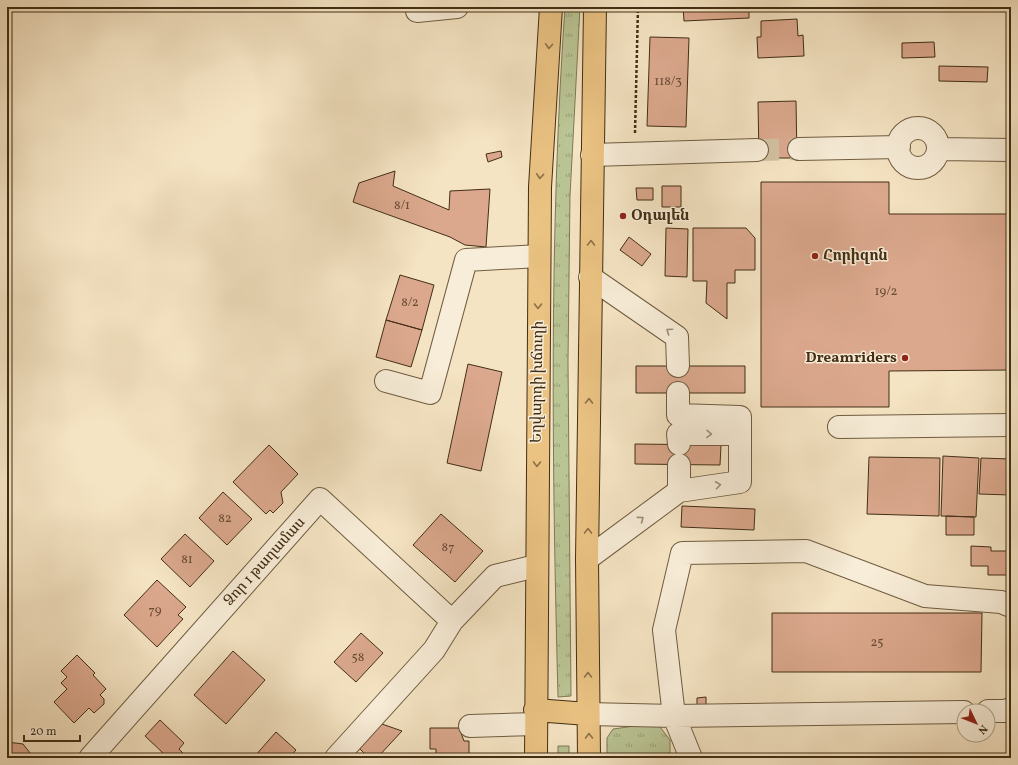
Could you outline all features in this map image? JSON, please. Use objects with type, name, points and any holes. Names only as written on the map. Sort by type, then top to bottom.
[{"type":"main road","name":"Եղվարդի խճուղի","points":[[536,758],[536,566],[540,187],[551,7]]},
{"type":"main road","points":[[589,758],[587,559],[595,7]]},
{"type":"main road","points":[[535,717],[588,714]]},
{"type":"street","points":[[417,11],[457,7]]},
{"type":"street","points":[[799,149],[899,147],[902,137],[907,132],[920,128],[932,133],[936,139],[938,149],[1011,150]]},
{"type":"street","points":[[592,155],[757,150]]},
{"type":"street","points":[[386,381],[430,393],[466,260],[539,256]]},
{"type":"street","points":[[590,277],[677,337],[678,366]]},
{"type":"street","points":[[587,559],[679,491],[740,482],[740,417],[678,415],[678,393]]},
{"type":"street","points":[[839,427],[1011,425]]},
{"type":"street","points":[[679,491],[678,434],[740,434]]},
{"type":"street","name":"Ձոր 1 թաղամաս","points":[[90,758],[320,499],[452,621]]},
{"type":"street","points":[[691,758],[674,716],[664,630],[682,553],[806,551],[925,596],[1001,602],[1011,606]]},
{"type":"street","points":[[336,758],[434,650],[452,621],[495,576],[536,566]]},
{"type":"street","points":[[996,711],[1011,709]]},
{"type":"street","points":[[588,714],[674,716],[956,712]]},
{"type":"street","points":[[470,726],[535,717]]},
{"type":"path","points":[[635,154],[638,7]]},
{"type":"green space","points":[[565,7],[580,7],[570,196],[568,361],[571,696],[558,697],[554,524],[553,352],[556,180]]},
{"type":"green space","points":[[657,723],[670,740],[670,758],[607,758],[607,738],[613,729]]},
{"type":"green space","points":[[558,746],[569,746],[569,758],[558,758]]},
{"type":"building","points":[[683,7],[749,7],[749,18],[684,21]]},
{"type":"building","points":[[797,19],[798,36],[803,35],[804,56],[758,58],[757,37],[761,37],[761,21]]},
{"type":"building","points":[[650,37],[689,38],[686,127],[647,126]]},
{"type":"building","points":[[934,42],[935,57],[902,58],[902,43]]},
{"type":"building","points":[[939,66],[988,67],[987,82],[939,81]]},
{"type":"building","points":[[796,101],[797,158],[759,158],[758,102]]},
{"type":"building","points":[[501,151],[502,157],[488,162],[486,154]]},
{"type":"building","points":[[395,171],[393,186],[449,210],[450,191],[490,189],[486,247],[465,245],[450,237],[353,202],[359,183]]},
{"type":"building","points":[[761,182],[889,182],[889,214],[1011,214],[1011,370],[889,371],[889,407],[761,407]]},
{"type":"building","points":[[662,186],[681,186],[681,207],[662,207]]},
{"type":"building","points":[[636,188],[653,188],[653,200],[637,200]]},
{"type":"building","points":[[666,228],[688,229],[687,277],[665,276]]},
{"type":"building","points":[[693,228],[746,228],[755,238],[755,270],[735,270],[735,283],[727,283],[727,319],[706,303],[707,281],[693,281]]},
{"type":"building","points":[[629,237],[651,254],[642,266],[620,250]]},
{"type":"building","points":[[400,275],[434,285],[422,330],[386,320]]},
{"type":"building","points":[[386,320],[422,330],[411,367],[376,357]]},
{"type":"building","points":[[468,364],[502,372],[481,471],[447,463]]},
{"type":"building","points":[[636,366],[745,366],[745,393],[636,393]]},
{"type":"building","points":[[635,444],[721,445],[720,465],[635,464]]},
{"type":"building","points":[[269,445],[298,474],[281,492],[283,503],[273,513],[270,510],[266,514],[233,482]]},
{"type":"building","points":[[943,456],[979,458],[976,517],[941,516]]},
{"type":"building","points":[[869,457],[940,458],[939,516],[867,514]]},
{"type":"building","points":[[981,458],[1011,459],[1011,495],[979,494]]},
{"type":"building","points":[[223,492],[252,519],[227,545],[199,518]]},
{"type":"building","points":[[682,506],[755,509],[754,530],[681,527]]},
{"type":"building","points":[[441,514],[483,551],[455,582],[413,545]]},
{"type":"building","points":[[946,516],[974,517],[974,535],[946,535]]},
{"type":"building","points":[[185,534],[214,561],[190,587],[161,559]]},
{"type":"building","points":[[971,546],[991,547],[991,551],[1011,551],[1011,575],[988,575],[988,566],[971,566]]},
{"type":"building","points":[[157,580],[186,607],[178,615],[183,619],[157,647],[124,615]]},
{"type":"building","points":[[772,613],[982,613],[981,672],[772,672]]},
{"type":"building","points":[[361,633],[383,653],[356,682],[334,662]]},
{"type":"building","points":[[233,651],[265,680],[226,724],[194,695]]},
{"type":"building","points":[[77,655],[95,673],[93,675],[106,689],[100,695],[104,699],[104,704],[94,713],[89,708],[74,723],[54,702],[67,689],[61,683],[67,677],[61,671]]},
{"type":"building","points":[[706,697],[706,706],[697,707],[697,698]]},
{"type":"building","points":[[160,720],[184,743],[179,749],[188,758],[160,758],[164,754],[145,736]]},
{"type":"building","points":[[379,723],[402,731],[377,758],[369,758],[359,748]]},
{"type":"building","points":[[430,728],[459,728],[464,741],[469,741],[469,758],[436,758],[436,749],[430,749]]},
{"type":"building","points":[[276,732],[296,750],[289,758],[254,757]]},
{"type":"building","points":[[7,742],[23,744],[34,758],[7,758]]},
{"type":"tunnel","points":[[757,150],[799,149]]},
{"type":"place","name":"Օդալեն","points":[[623,216]]},
{"type":"place","name":"Հորիզոն","points":[[815,256]]},
{"type":"place","name":"Dreamriders","points":[[905,358]]}]
